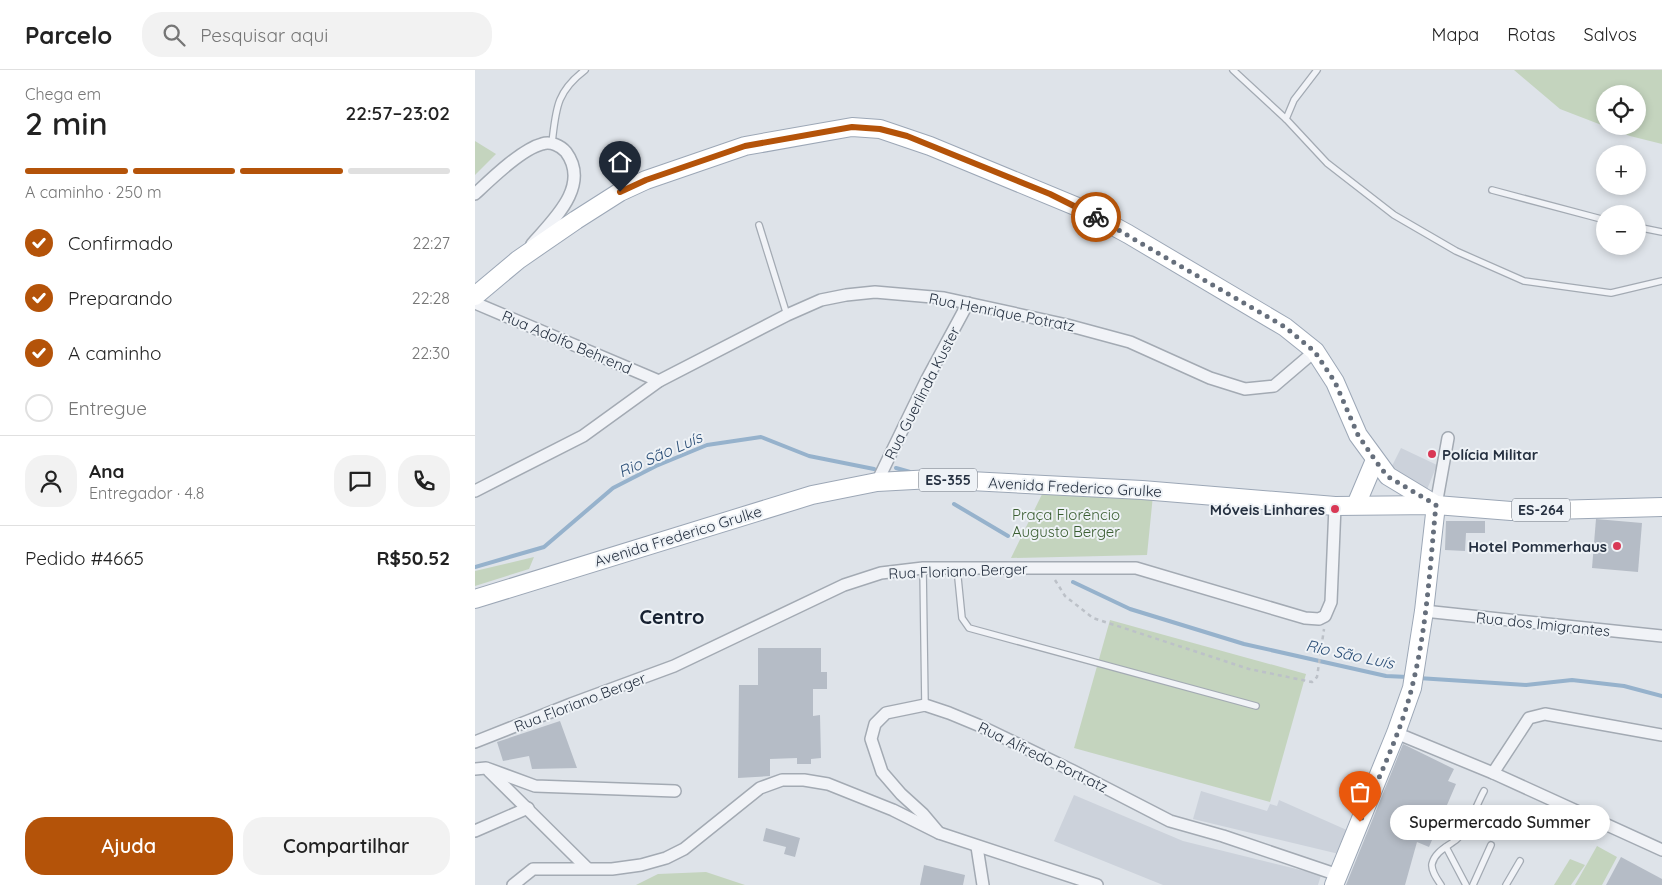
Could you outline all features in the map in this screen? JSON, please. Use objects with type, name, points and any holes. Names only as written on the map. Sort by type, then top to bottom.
[{"type":"main road","points":[[475,296],[518,260],[620,192],[646,180],[745,146],[852,127],[880,129],[930,146],[1080,208],[1128,234],[1285,327],[1315,352],[1335,382],[1358,435],[1387,476],[1436,505],[1425,611],[1412,688],[1396,733],[1336,880]]},
{"type":"main road","points":[[1356,504],[1375,460]]},
{"type":"main road","name":"Avenida Frederico Grulke","points":[[475,599],[812,495],[877,482],[941,479],[1142,490],[1335,506],[1356,504],[1436,505],[1511,511],[1662,507]]},
{"type":"street","points":[[475,194],[515,159],[542,144],[552,143],[563,149],[569,156],[573,166],[573,188],[562,208],[518,260]]},
{"type":"street","name":"Rua Henrique Potratz","points":[[475,491],[583,436],[659,381],[787,315],[821,300],[875,292],[945,298],[1067,325],[1130,342],[1210,378],[1245,389],[1274,386],[1315,352]]},
{"type":"street","name":"Rua Adolfo Behrend","points":[[475,303],[659,381]]},
{"type":"street","name":"Rua Guerlinda Kuster","points":[[877,482],[927,379],[968,304]]},
{"type":"street","points":[[1436,505],[1448,438]]},
{"type":"street","points":[[1325,616],[1331,602],[1335,506]]},
{"type":"street","name":"Rua Floriano Berger","points":[[475,742],[674,666],[844,585],[881,573],[923,568],[1136,568],[1305,618],[1319,619],[1325,616]]},
{"type":"street","name":"Rua dos Imigrantes","points":[[1425,611],[1662,636]]},
{"type":"street","points":[[925,705],[886,713],[875,724],[871,738],[882,772],[939,833]]},
{"type":"street","name":"Rua Alfredo Portratz","points":[[925,705],[978,725],[1170,821],[1223,836],[1336,880]]},
{"type":"street","points":[[1493,773],[1525,722],[1533,715],[1545,714],[1662,735]]},
{"type":"street","points":[[1396,733],[1493,773],[1662,850]]},
{"type":"street","points":[[475,762],[528,808],[587,868]]},
{"type":"street","points":[[481,768],[535,786],[675,790]]},
{"type":"street","points":[[513,885],[533,869],[612,869],[641,866],[666,858],[684,849],[760,788],[782,780],[804,780],[828,784],[893,810],[939,833],[1097,885]]},
{"type":"street","points":[[475,831],[528,808]]},
{"type":"street","points":[[977,847],[983,885]]},
{"type":"lane","points":[[552,143],[556,108],[569,82],[585,70]]},
{"type":"lane","points":[[1233,70],[1286,119],[1327,162],[1394,215],[1456,251],[1524,281],[1611,293],[1662,281]]},
{"type":"lane","points":[[1286,119],[1294,100],[1317,70]]},
{"type":"lane","points":[[1492,190],[1596,218]]},
{"type":"lane","points":[[759,225],[787,315]]},
{"type":"lane","points":[[1646,229],[1662,232]]},
{"type":"lane","points":[[923,568],[925,705]]},
{"type":"lane","points":[[957,568],[962,618],[969,628],[1256,706]]},
{"type":"lane","points":[[1441,885],[1432,865],[1439,852],[1455,840],[1464,829],[1484,790]]},
{"type":"lane","points":[[1473,885],[1491,846]]},
{"type":"lane","points":[[1446,847],[1466,885]]},
{"type":"lane","points":[[1506,885],[1520,861]]},
{"type":"path","points":[[1047,568],[1065,596],[1093,618],[1249,669],[1312,682],[1317,678],[1322,652],[1325,616]]},
{"type":"shaded area","points":[[1401,448],[1437,465],[1426,492],[1389,472]]},
{"type":"shaded area","points":[[1201,791],[1267,811],[1270,804],[1277,806],[1279,800],[1349,831],[1339,854],[1193,819]]},
{"type":"shaded area","points":[[1074,795],[1183,841],[1321,875],[1318,885],[1163,885],[1054,841]]},
{"type":"green space","points":[[1514,70],[1662,70],[1662,144],[1627,135],[1646,135],[1646,85],[1596,85],[1596,123],[1560,109]]},
{"type":"green space","points":[[475,141],[496,154],[475,175]]},
{"type":"green space","name":"Praça Florêncio Augusto Berger","points":[[1045,488],[1153,495],[1147,555],[1011,558]]},
{"type":"green space","points":[[534,557],[529,569],[475,586],[475,571]]},
{"type":"green space","points":[[1110,620],[1306,674],[1270,802],[1074,748]]},
{"type":"green space","points":[[1597,846],[1617,857],[1602,885],[1575,885]]},
{"type":"green space","points":[[1570,859],[1585,865],[1571,885],[1554,885]]},
{"type":"green space","points":[[706,872],[745,885],[636,885],[658,874]]},
{"type":"building","name":"Hotel Pommerhaus","points":[[1596,519],[1642,523],[1638,572],[1592,568]]},
{"type":"building","points":[[1446,521],[1485,521],[1485,533],[1466,533],[1465,551],[1445,550]]},
{"type":"building","points":[[758,648],[821,648],[821,672],[827,672],[827,689],[813,689],[813,716],[820,715],[821,758],[811,759],[811,764],[797,764],[797,758],[770,759],[770,776],[738,778],[739,685],[758,685]]},
{"type":"building","points":[[560,721],[577,768],[532,769],[529,756],[503,761],[497,742]]},
{"type":"building","points":[[1403,744],[1454,769],[1448,781],[1456,784],[1429,847],[1417,842],[1405,885],[1346,885]]},
{"type":"building","points":[[766,828],[800,838],[795,857],[784,854],[786,847],[763,841]]},
{"type":"building","points":[[1621,857],[1662,879],[1662,885],[1606,885]]},
{"type":"building","points":[[924,865],[965,875],[963,885],[920,885]]},
{"type":"waterway","name":"Rio São Luís","points":[[475,567],[544,547],[613,488],[656,466],[707,445],[761,437],[809,456],[874,469]]},
{"type":"waterway","name":"Rio São Luís","points":[[896,468],[910,472]]},
{"type":"waterway","name":"Rio São Luís","points":[[954,504],[1008,536]]},
{"type":"waterway","name":"Rio São Luís","points":[[1073,582],[1130,609],[1244,644],[1386,676],[1408,677]]},
{"type":"waterway","name":"Rio São Luís","points":[[1418,678],[1526,685],[1572,680],[1624,686],[1662,696]]},
{"type":"way so far","points":[[1096,217],[1285,327],[1315,352],[1335,382],[1358,435],[1387,476],[1436,505],[1425,611],[1412,688],[1360,822]]},
{"type":"place","name":"Polícia Militar","points":[[1432,454]]},
{"type":"place","name":"Móveis Linhares","points":[[1335,509]]},
{"type":"place","name":"Hotel Pommerhaus","points":[[1617,546]]},
{"type":"place","name":"Supermercado Summer","points":[[1360,822]]},
{"type":"district","name":"Centro","points":[[672,616]]},
{"type":"route","points":[[620,192],[646,180],[745,146],[852,127],[880,129],[907,136],[995,174],[1050,194],[1096,217]]}]
